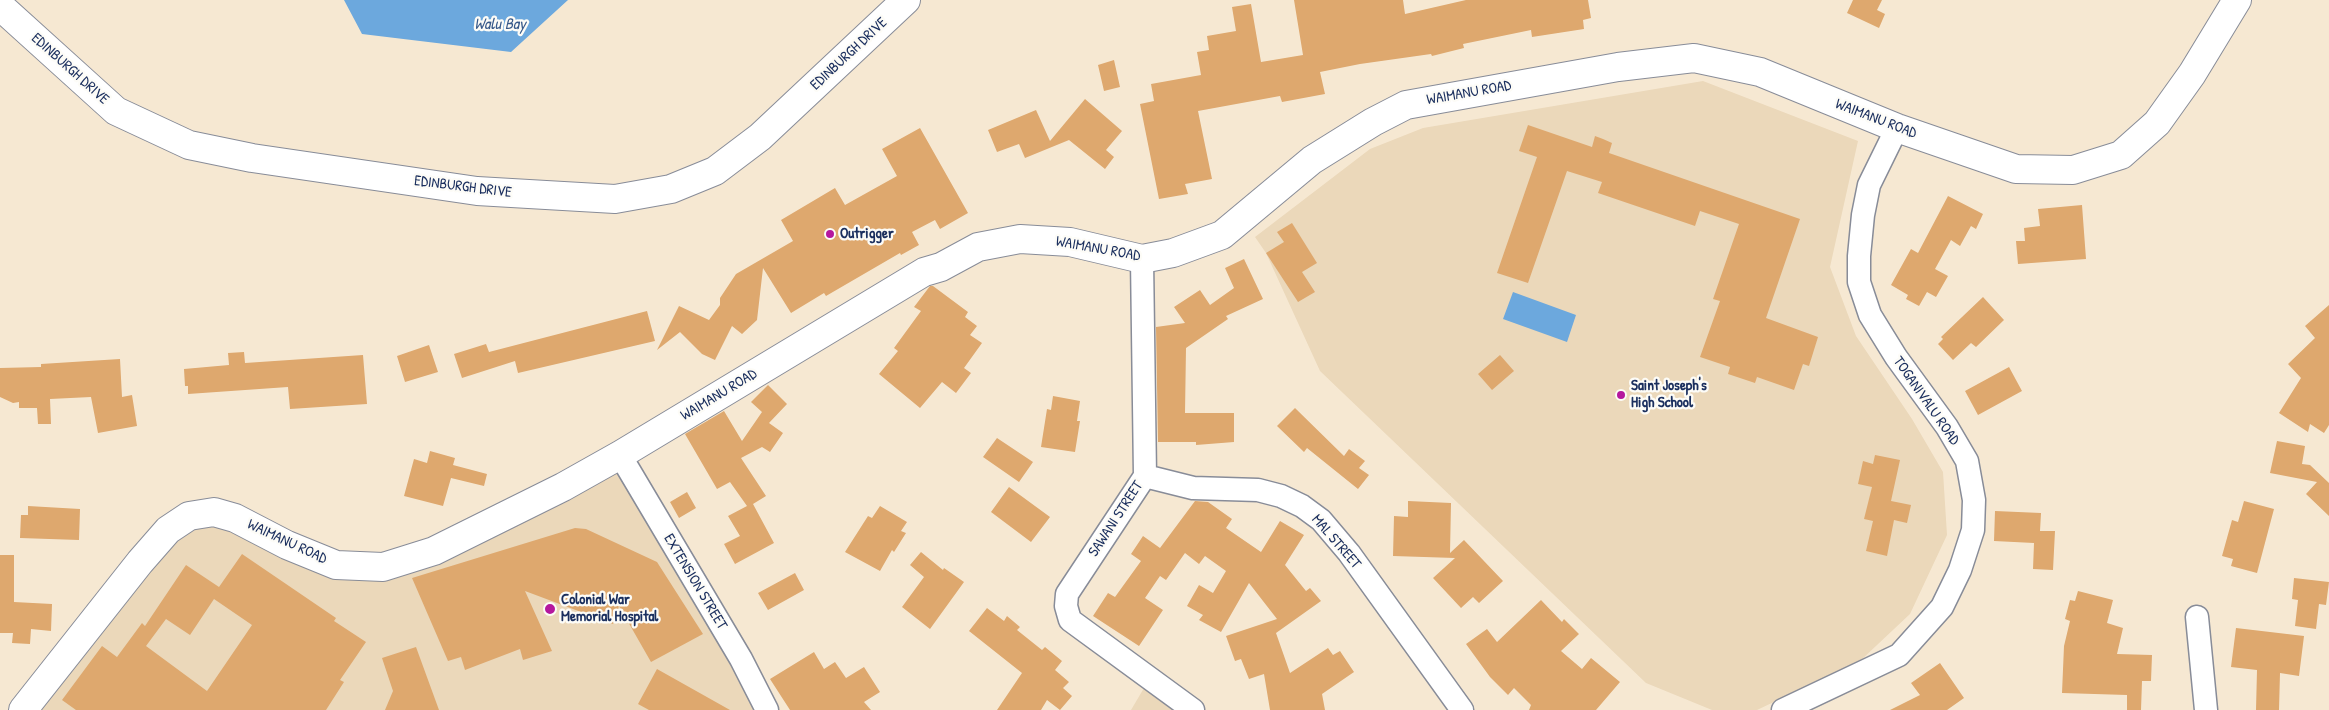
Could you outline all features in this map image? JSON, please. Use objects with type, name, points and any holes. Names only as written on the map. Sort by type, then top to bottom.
[{"type":"main road","name":"EDINBURGH DRIVE","points":[[0,6],[116,111],[190,145],[252,158],[477,191],[615,199],[671,188],[716,171],[760,137],[906,0]]},
{"type":"main road","name":"WAIMANU ROAD","points":[[23,710],[140,562],[168,530],[189,516],[214,512],[235,518],[287,545],[336,565],[383,567],[434,551],[563,487],[620,455],[924,272],[941,267],[978,247],[1020,239],[1070,242],[1142,259],[1172,253],[1222,235],[1312,160],[1372,122],[1406,105],[1618,67],[1676,59],[1712,60],[1760,72],[1897,128],[2016,169],[2074,170],[2122,155],[2157,123],[2192,74],[2237,0]]},
{"type":"street","name":"TOGANIVALU ROAD","points":[[1783,710],[1899,655],[1942,607],[1960,570],[1973,530],[1974,500],[1967,462],[1947,427],[1896,357],[1870,315],[1859,282],[1860,240],[1869,185],[1897,128]]},
{"type":"street","name":"SAWANI STREET","points":[[1142,259],[1145,476],[1067,594],[1066,606],[1070,620],[1193,710]]},
{"type":"street","name":"EXTENSION STREET","points":[[620,455],[741,659],[767,710]]},
{"type":"street","name":"MAL STREET","points":[[1145,476],[1193,488],[1265,492],[1302,506],[1321,520],[1348,553],[1462,710]]},
{"type":"street","points":[[2197,617],[2206,710]]},
{"type":"shaded area","name":"Saint Joseph's High School","points":[[1703,81],[1858,141],[1830,267],[1856,336],[1912,419],[1943,472],[1947,535],[1910,614],[1860,661],[1757,710],[1712,710],[1646,683],[1320,371],[1266,253],[1255,237],[1370,149],[1423,128]]},
{"type":"shaded area","points":[[613,459],[759,710],[22,710],[191,522],[229,523],[380,576]]},
{"type":"shaded area","points":[[1144,688],[1173,710],[1131,710]]},
{"type":"water","name":"Walu Bay","points":[[344,0],[568,0],[511,52],[362,34]]},
{"type":"water","points":[[1513,292],[1576,315],[1567,342],[1503,319]]},
{"type":"building","points":[[1294,0],[1403,0],[1405,14],[1466,0],[1588,0],[1591,18],[1583,20],[1584,29],[1532,37],[1531,30],[1463,44],[1464,48],[1432,56],[1431,54],[1360,64],[1320,72],[1325,94],[1282,102],[1280,96],[1198,111],[1212,179],[1185,184],[1188,194],[1159,199],[1140,104],[1154,101],[1151,84],[1201,75],[1197,52],[1209,50],[1207,36],[1236,31],[1232,7],[1251,4],[1261,62],[1303,55]]},
{"type":"building","points":[[1853,0],[1882,0],[1877,10],[1885,14],[1879,28],[1847,13]]},
{"type":"building","points":[[1114,60],[1120,87],[1104,91],[1098,65]]},
{"type":"building","points":[[1085,99],[1122,131],[1106,150],[1114,157],[1105,169],[1069,140],[1025,158],[1019,144],[997,152],[988,130],[1036,110],[1050,141]]},
{"type":"building","points":[[1528,125],[1592,147],[1595,136],[1612,143],[1609,153],[1800,219],[1766,318],[1818,337],[1809,366],[1803,364],[1794,390],[1757,377],[1755,383],[1728,374],[1730,367],[1700,357],[1720,301],[1713,299],[1739,224],[1700,211],[1695,226],[1598,193],[1602,182],[1567,171],[1528,283],[1497,273],[1537,157],[1519,151]]},
{"type":"building","points":[[920,128],[968,213],[940,229],[935,220],[912,232],[919,245],[901,255],[900,253],[826,296],[824,293],[791,313],[763,268],[757,320],[742,334],[732,326],[715,360],[702,354],[680,332],[657,350],[679,306],[709,320],[720,305],[720,298],[736,274],[793,241],[781,220],[835,188],[845,205],[897,176],[882,149]]},
{"type":"building","points":[[1948,196],[1983,214],[1976,229],[1971,226],[1960,246],[1951,240],[1935,269],[1948,276],[1936,297],[1927,292],[1919,306],[1906,299],[1908,295],[1891,285],[1911,249],[1918,253]]},
{"type":"building","points":[[2082,205],[2086,259],[2018,264],[2016,241],[2025,241],[2024,228],[2040,226],[2038,209]]},
{"type":"building","points":[[1292,223],[1317,263],[1302,272],[1315,292],[1298,302],[1266,253],[1284,242],[1277,232]]},
{"type":"building","points":[[1244,259],[1263,299],[1226,316],[1228,319],[1186,348],[1185,413],[1234,413],[1234,442],[1196,445],[1196,442],[1158,442],[1156,327],[1185,323],[1174,307],[1200,290],[1210,305],[1234,288],[1225,268]]},
{"type":"building","points":[[930,286],[933,286],[968,312],[965,317],[977,326],[970,335],[982,343],[964,368],[971,373],[956,393],[942,382],[920,408],[879,374],[898,351],[894,348],[921,311],[914,307]]},
{"type":"building","points":[[1983,297],[2004,320],[1976,347],[1971,343],[1953,360],[1938,344],[1943,339],[1941,337]]},
{"type":"building","points":[[2329,305],[2329,425],[2324,433],[2310,424],[2308,432],[2279,413],[2301,378],[2288,364],[2315,338],[2305,326]]},
{"type":"building","points":[[647,311],[655,341],[518,373],[515,361],[462,378],[454,354],[486,344],[489,352]]},
{"type":"building","points":[[429,345],[438,372],[405,382],[397,356]]},
{"type":"building","points":[[244,352],[245,363],[363,355],[367,404],[290,409],[288,387],[188,394],[188,386],[185,386],[184,369],[229,365],[228,353]]},
{"type":"building","points":[[1500,355],[1514,371],[1492,390],[1478,374]]},
{"type":"building","points":[[120,359],[122,397],[132,395],[137,426],[98,433],[91,397],[50,399],[51,424],[38,424],[37,408],[19,408],[19,402],[13,403],[0,397],[0,368],[41,367],[41,364]]},
{"type":"building","points":[[2009,367],[2022,391],[1978,415],[1965,391]]},
{"type":"building","points":[[768,385],[787,404],[769,423],[783,433],[770,452],[762,447],[741,458],[766,496],[753,504],[774,543],[735,564],[724,544],[740,536],[728,516],[747,506],[730,482],[717,489],[685,434],[724,411],[742,441],[762,412],[751,402]]},
{"type":"building","points":[[1053,396],[1080,401],[1077,421],[1080,421],[1075,452],[1041,447],[1047,409],[1051,410]]},
{"type":"building","points":[[1295,408],[1344,456],[1349,449],[1365,461],[1359,468],[1369,475],[1358,489],[1307,448],[1304,452],[1277,426]]},
{"type":"building","points":[[997,438],[1033,462],[1019,482],[983,457]]},
{"type":"building","points":[[2277,441],[2305,446],[2302,464],[2310,465],[2329,483],[2329,516],[2306,494],[2317,482],[2270,473]]},
{"type":"building","points":[[430,451],[455,458],[453,465],[487,474],[484,486],[451,478],[443,506],[404,496],[414,459],[427,463]]},
{"type":"building","points":[[1875,455],[1900,460],[1891,501],[1911,505],[1907,523],[1894,520],[1887,556],[1866,551],[1873,521],[1864,519],[1872,487],[1858,484],[1863,461],[1873,464]]},
{"type":"building","points":[[1009,487],[1050,517],[1031,542],[991,512]]},
{"type":"building","points":[[687,492],[696,508],[679,518],[670,502]]},
{"type":"building","points":[[1195,501],[1208,502],[1232,519],[1226,528],[1261,552],[1280,521],[1304,535],[1285,565],[1306,591],[1310,588],[1321,601],[1276,633],[1290,673],[1328,648],[1333,655],[1340,651],[1354,672],[1322,694],[1325,710],[1270,710],[1264,674],[1249,679],[1241,659],[1235,661],[1226,636],[1277,619],[1249,583],[1221,632],[1199,620],[1203,615],[1187,606],[1199,585],[1213,593],[1226,571],[1205,556],[1199,564],[1185,553],[1166,580],[1160,576],[1145,598],[1163,610],[1139,646],[1093,616],[1108,593],[1115,597],[1141,561],[1131,554],[1143,536],[1160,548]]},
{"type":"building","points":[[1408,501],[1451,503],[1450,553],[1464,540],[1503,581],[1479,603],[1473,597],[1461,608],[1433,578],[1455,558],[1393,556],[1394,516],[1408,517]]},
{"type":"building","points":[[2244,501],[2274,509],[2257,573],[2231,566],[2233,559],[2222,556],[2232,520],[2238,522]]},
{"type":"building","points":[[28,506],[80,509],[79,540],[20,538],[21,515],[28,515]]},
{"type":"building","points":[[880,506],[907,522],[901,531],[906,533],[894,552],[892,550],[880,571],[845,552],[868,516],[872,518]]},
{"type":"building","points":[[1995,511],[2041,513],[2040,531],[2055,531],[2053,570],[2033,569],[2034,543],[1994,541]]},
{"type":"building","points":[[575,528],[586,529],[657,562],[703,634],[651,662],[619,606],[613,624],[525,591],[552,651],[523,660],[520,649],[465,670],[461,657],[448,661],[412,578]]},
{"type":"building","points":[[921,552],[943,570],[944,568],[964,582],[930,629],[902,607],[924,577],[910,565]]},
{"type":"building","points":[[242,554],[336,618],[334,621],[366,642],[340,680],[344,682],[326,710],[76,710],[62,700],[102,646],[117,657],[142,623],[145,626],[186,565],[219,587]],"holes":[[[214,599],[252,625],[207,691],[146,646],[166,619],[190,635]]]},
{"type":"building","points":[[0,555],[14,555],[14,602],[52,604],[51,631],[31,629],[30,644],[12,643],[13,633],[0,633]]},
{"type":"building","points":[[795,573],[804,590],[768,610],[758,593]]},
{"type":"building","points":[[2294,578],[2329,582],[2326,605],[2319,604],[2316,629],[2295,626],[2298,600],[2292,599]]},
{"type":"building","points":[[2078,591],[2113,600],[2107,623],[2123,628],[2117,654],[2152,655],[2151,681],[2142,681],[2141,710],[2127,710],[2127,695],[2062,693],[2064,646],[2070,621],[2065,619],[2070,600],[2075,601]]},
{"type":"building","points":[[1541,600],[1562,622],[1564,619],[1579,634],[1561,651],[1582,669],[1591,658],[1620,682],[1596,710],[1529,710],[1531,705],[1514,688],[1508,695],[1490,677],[1466,644],[1487,629],[1497,642]]},
{"type":"building","points":[[987,608],[1004,621],[1007,616],[1020,627],[1017,630],[1042,650],[1045,647],[1062,661],[1055,670],[1069,682],[1063,688],[1072,696],[1060,710],[1047,700],[1041,710],[997,710],[1022,673],[969,631]]},
{"type":"building","points":[[2236,628],[2304,636],[2299,676],[2280,673],[2279,710],[2256,710],[2257,670],[2231,667]]},
{"type":"building","points":[[416,647],[439,710],[385,710],[393,691],[382,658]]},
{"type":"building","points":[[814,652],[824,669],[835,662],[846,678],[864,667],[880,692],[864,702],[871,710],[790,710],[770,679]]},
{"type":"building","points":[[1940,663],[1964,698],[1947,710],[1890,710],[1920,695],[1911,683]]},
{"type":"building","points":[[657,669],[730,710],[649,710],[638,704]]},
{"type":"place","name":"Outrigger","points":[[830,234]]},
{"type":"place","name":"Saint Joseph's High School","points":[[1621,395]]},
{"type":"place","name":"Colonial War Memorial Hospital","points":[[550,609]]}]
